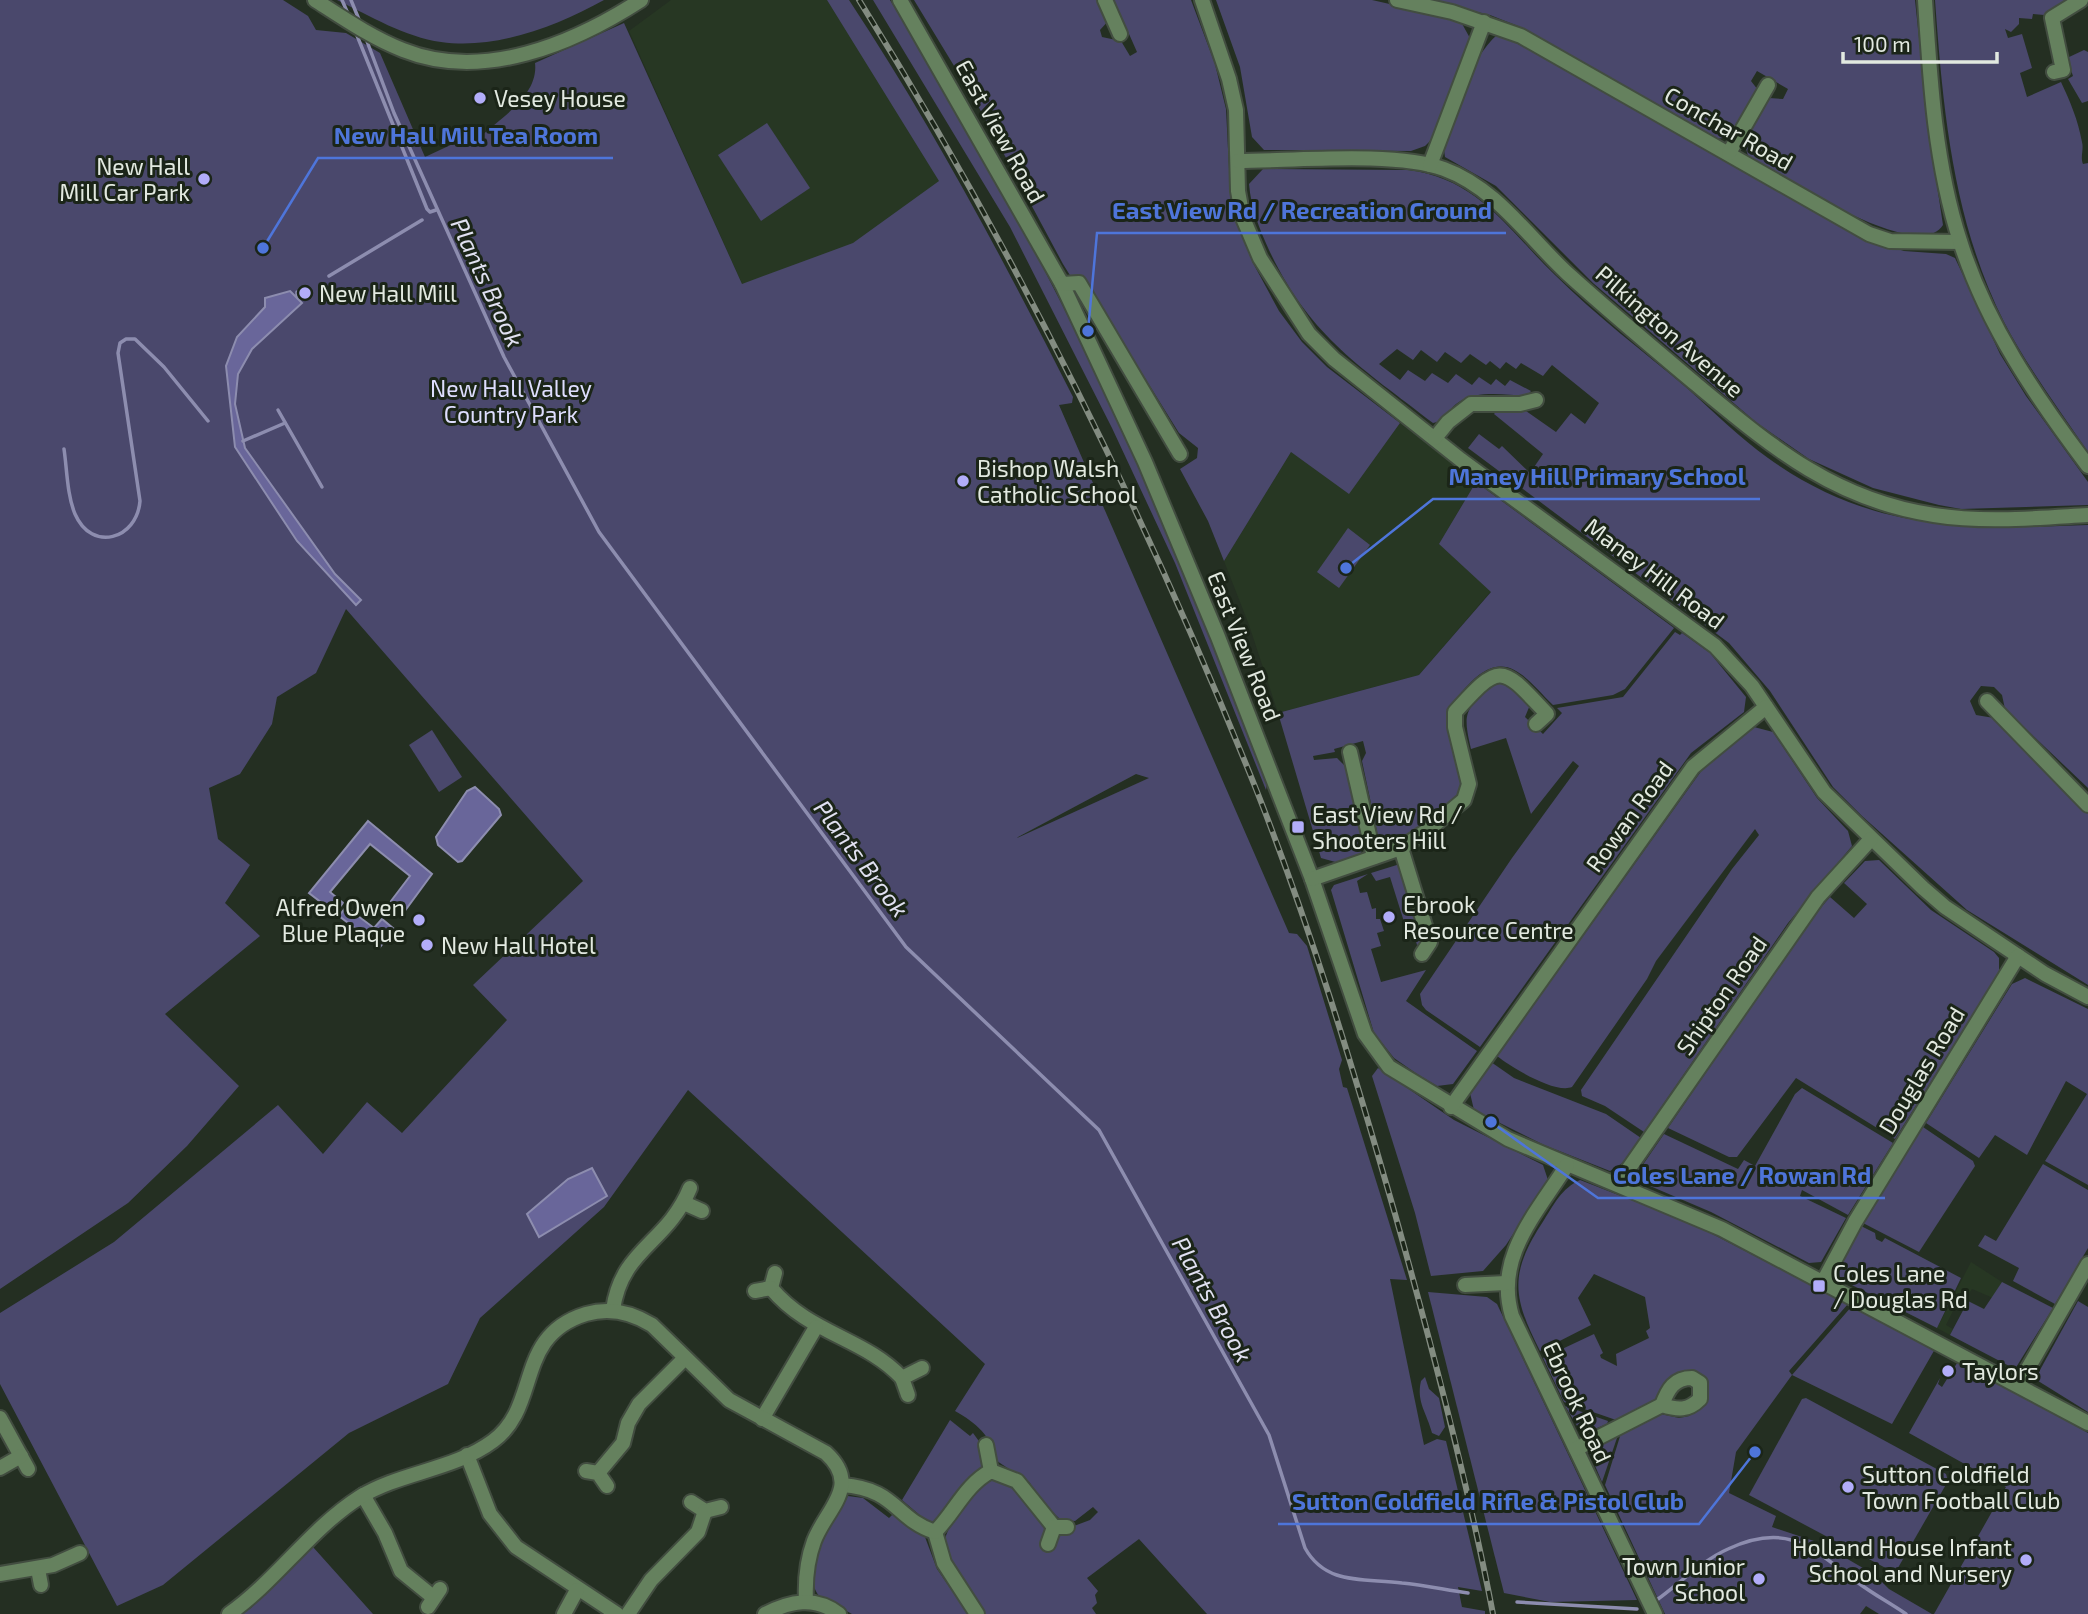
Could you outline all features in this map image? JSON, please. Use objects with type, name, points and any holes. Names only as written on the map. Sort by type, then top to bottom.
[{"type":"street","points":[[315,0],[376,37],[405,51],[439,60],[472,61],[516,57],[561,41],[641,0]]},
{"type":"street","name":"East View Road","points":[[900,0],[1062,284],[1145,462],[1218,636],[1312,879],[1365,1034],[1389,1067],[1451,1107],[1508,1139],[1722,1228],[2088,1423]]},
{"type":"street","points":[[1103,33],[1119,30],[1105,0]]},
{"type":"street","name":"Maney Hill Road","points":[[1202,0],[1229,79],[1236,110],[1238,191],[1243,218],[1260,258],[1291,311],[1334,359],[1435,438],[1715,646],[1737,667],[1824,792],[1945,907],[2059,983],[2088,997]]},
{"type":"street","name":"Conchar Road","points":[[1397,0],[1483,22],[1521,36],[1869,234],[1900,242],[1960,242]]},
{"type":"street","points":[[1925,0],[1941,164],[1960,242],[2007,347],[2037,397],[2087,463]]},
{"type":"street","points":[[2054,72],[2063,70],[2052,18],[2081,0]]},
{"type":"street","points":[[1430,165],[1483,22]]},
{"type":"street","points":[[1729,153],[1768,85]]},
{"type":"street","name":"Pilkington Avenue","points":[[1238,161],[1388,161],[1430,165],[1474,183],[1491,196],[1559,265],[1668,360],[1768,444],[1820,478],[1874,501],[1934,515],[1994,519],[2088,515]]},
{"type":"street","name":"East View Road","points":[[1062,284],[1079,284],[1180,454]]},
{"type":"street","points":[[1435,438],[1448,422],[1471,404],[1520,404],[1536,400]]},
{"type":"street","points":[[1312,879],[1401,848],[1428,830],[1468,794],[1469,785],[1455,727],[1455,712],[1484,679],[1499,675],[1512,678],[1546,714],[1536,724]]},
{"type":"street","points":[[1987,701],[2088,806]]},
{"type":"street","name":"Rowan Road","points":[[1451,1107],[1693,767],[1766,707]]},
{"type":"street","points":[[1350,752],[1374,857]]},
{"type":"street","name":"Shipton Road","points":[[1618,1185],[1818,897],[1871,839]]},
{"type":"street","points":[[1401,848],[1430,942],[1426,952],[1422,954]]},
{"type":"street","name":"Douglas Road","points":[[1823,1282],[1868,1200],[2018,956]]},
{"type":"street","name":"Ebrook Road","points":[[1567,1165],[1514,1249],[1506,1283],[1512,1317],[1655,1614]]},
{"type":"street","points":[[613,1310],[624,1271],[671,1224],[690,1188]]},
{"type":"street","points":[[684,1203],[702,1211]]},
{"type":"street","points":[[2019,1384],[2088,1264]]},
{"type":"street","points":[[771,1288],[775,1273]]},
{"type":"street","points":[[1465,1285],[1506,1283]]},
{"type":"street","points":[[755,1291],[771,1288]]},
{"type":"street","points":[[771,1288],[816,1327],[880,1358],[902,1378],[908,1395]]},
{"type":"street","points":[[229,1614],[281,1569],[323,1525],[363,1496],[401,1478],[467,1455],[493,1441],[514,1417],[533,1359],[552,1333],[575,1318],[613,1310],[652,1325],[729,1399],[826,1453],[835,1461],[842,1485],[837,1501],[813,1544],[806,1576],[806,1601]]},
{"type":"street","points":[[762,1419],[816,1327]]},
{"type":"street","points":[[607,1486],[592,1472],[623,1443],[628,1423],[639,1404],[685,1358]]},
{"type":"street","points":[[902,1378],[922,1368]]},
{"type":"street","points":[[1576,1448],[1662,1405]]},
{"type":"street","points":[[0,1418],[25,1462],[0,1468]]},
{"type":"street","points":[[986,1445],[991,1471]]},
{"type":"street","points":[[467,1455],[479,1490],[504,1534],[516,1547],[577,1590],[617,1614]]},
{"type":"street","points":[[935,1532],[951,1517],[970,1486],[991,1471]]},
{"type":"street","points":[[991,1471],[1017,1481],[1061,1527],[1048,1544]]},
{"type":"street","points":[[842,1485],[883,1494],[913,1521],[935,1532],[944,1563],[977,1614]]},
{"type":"street","points":[[363,1496],[385,1533],[401,1571],[434,1598]]},
{"type":"street","points":[[691,1502],[705,1511],[721,1507]]},
{"type":"street","points":[[628,1614],[651,1580],[698,1532],[705,1511]]},
{"type":"street","points":[[0,1574],[38,1569],[80,1553]]},
{"type":"street","points":[[38,1569],[41,1585]]},
{"type":"street","points":[[564,1614],[577,1590]]},
{"type":"street","points":[[765,1614],[787,1604],[806,1601],[827,1606],[839,1614]]},
{"type":"shaded area","name":"Bishop Walsh Catholic School","points":[[671,0],[827,0],[883,88],[1018,310],[1125,558],[1151,778],[1136,774],[1004,845],[742,284],[629,31]]},
{"type":"shaded area","points":[[290,291],[302,303],[252,349],[238,374],[235,404],[245,448],[335,574],[361,600],[356,605],[297,541],[235,447],[226,366],[237,337],[265,307],[265,298]]},
{"type":"shaded area","points":[[1400,423],[1476,482],[1439,544],[1491,591],[1419,675],[1278,713],[1249,625],[1224,561],[1291,452],[1349,493]]},
{"type":"shaded area","points":[[475,787],[499,809],[501,815],[462,861],[458,862],[438,845],[436,837],[467,791]]},
{"type":"shaded area","points":[[368,821],[432,874],[404,912],[391,901],[410,876],[370,844],[330,892],[343,903],[335,913],[309,893]]},
{"type":"shaded area","points":[[346,907],[374,928],[382,919],[394,929],[380,947],[339,916]]},
{"type":"shaded area","points":[[592,1168],[607,1196],[539,1237],[527,1214],[568,1179]]},
{"type":"shaded area","points":[[1971,1262],[2002,1282],[1993,1298],[1972,1289],[1961,1305],[1957,1303],[1946,1325],[1953,1329],[1950,1335],[1937,1328]]},
{"type":"green space","name":"New Hall Valley Country Park","points":[[0,0],[283,0],[308,16],[316,30],[346,33],[380,53],[425,157],[474,134],[478,139],[524,96],[535,75],[535,63],[624,23],[742,284],[853,243],[939,181],[827,0],[849,0],[910,96],[967,195],[1073,397],[1072,403],[1059,405],[1289,933],[1297,934],[1307,946],[1342,1060],[1339,1069],[1343,1087],[1347,1088],[1407,1280],[1390,1279],[1424,1445],[1437,1439],[1446,1441],[1482,1591],[1458,1587],[1462,1607],[1485,1611],[1485,1614],[1207,1614],[1139,1539],[1087,1578],[1098,1591],[1095,1595],[1097,1603],[1092,1608],[1096,1614],[985,1614],[951,1563],[945,1539],[948,1530],[974,1493],[985,1483],[1006,1483],[1026,1501],[1045,1528],[1040,1547],[1049,1550],[1056,1542],[1058,1533],[1071,1532],[1074,1526],[1090,1520],[1098,1512],[1093,1507],[1075,1521],[1061,1520],[1038,1494],[1036,1495],[1030,1483],[997,1461],[991,1444],[982,1431],[955,1411],[985,1364],[688,1090],[604,1207],[480,1318],[448,1384],[349,1433],[163,1585],[117,1606],[0,1384],[0,1313],[114,1242],[278,1105],[323,1154],[367,1102],[402,1133],[507,1020],[473,985],[583,881],[346,609],[316,673],[277,697],[272,724],[240,774],[209,788],[218,839],[250,865],[225,903],[260,936],[165,1014],[239,1086],[187,1146],[128,1203],[0,1289]],"holes":[[[1136,774],[1149,778],[1017,838]]]},
{"type":"green space","points":[[337,0],[604,0],[566,19],[526,34],[462,44],[414,36]]},
{"type":"green space","points":[[873,0],[890,0],[924,55],[988,166],[1078,337],[1151,494],[1202,615],[1268,777],[1266,790],[1175,563],[1112,428],[1010,227]]},
{"type":"green space","points":[[914,0],[1102,0],[1109,20],[1100,30],[1102,37],[1121,41],[1130,56],[1137,52],[1114,0],[1191,0],[1215,64],[1226,109],[1231,208],[1253,263],[1279,311],[1302,342],[1327,367],[1400,423],[1349,494],[1291,452],[1224,561],[1208,521],[1180,469],[1197,458],[1198,448],[1179,433],[1086,283],[1071,277],[976,102]]},
{"type":"green space","points":[[1216,0],[1372,0],[1460,20],[1471,40],[1432,139],[1425,146],[1411,151],[1264,150],[1252,137],[1240,67]]},
{"type":"green space","points":[[1427,0],[1915,0],[1929,133],[1943,225],[1928,235],[1906,234],[1878,226],[1816,196],[1748,156],[1744,141],[1769,98],[1783,99],[1788,89],[1757,71],[1751,81],[1758,90],[1734,136],[1717,139],[1523,28],[1490,15]]},
{"type":"green space","points":[[1935,0],[2067,0],[2044,15],[2033,14],[2032,19],[2019,18],[2019,24],[2011,32],[2005,29],[2008,38],[2022,34],[2032,68],[2020,73],[2027,97],[2061,82],[2078,126],[2083,164],[2088,163],[2088,452],[2013,339],[1987,284],[1973,245],[1953,164]]},
{"type":"green space","points":[[1498,34],[1580,75],[1862,238],[1904,251],[1946,254],[1955,258],[2000,354],[2026,396],[2088,482],[2088,505],[1961,509],[1939,505],[1873,488],[1809,459],[1757,423],[1593,283],[1496,186],[1445,157],[1444,150],[1471,72],[1487,45]]},
{"type":"green space","points":[[2084,50],[2088,52],[2088,101],[2082,103],[2068,79],[2073,76],[2067,58]]},
{"type":"green space","points":[[767,123],[810,188],[761,221],[718,155]]},
{"type":"green space","points":[[1263,169],[1408,170],[1433,175],[1454,184],[1490,209],[1587,305],[1747,442],[1806,482],[1845,500],[1883,513],[1961,526],[2088,525],[2088,788],[2005,709],[2002,695],[1994,687],[1981,686],[1970,701],[1976,715],[1994,718],[2088,811],[2088,985],[1967,910],[1862,816],[1833,787],[1770,691],[1729,643],[1468,448],[1479,434],[1499,449],[1502,446],[1530,473],[1543,454],[1494,414],[1499,408],[1526,411],[1556,432],[1571,413],[1585,424],[1599,403],[1552,365],[1543,376],[1521,363],[1516,369],[1506,362],[1500,369],[1490,361],[1486,365],[1470,354],[1461,363],[1445,352],[1437,362],[1421,350],[1413,360],[1397,349],[1379,364],[1400,380],[1408,370],[1425,381],[1432,373],[1448,383],[1456,374],[1472,385],[1479,377],[1491,385],[1496,379],[1505,386],[1510,380],[1531,391],[1527,396],[1492,394],[1466,398],[1441,420],[1433,423],[1339,348],[1302,306],[1265,242],[1249,184]]},
{"type":"green space","points":[[1476,482],[1674,628],[1625,689],[1613,695],[1553,705],[1525,677],[1506,667],[1495,667],[1471,682],[1450,708],[1464,792],[1436,817],[1403,838],[1379,841],[1362,761],[1366,753],[1363,741],[1334,749],[1335,752],[1313,756],[1314,760],[1337,758],[1349,770],[1364,845],[1359,857],[1339,863],[1321,858],[1278,713],[1419,675],[1491,592],[1439,544]]},
{"type":"green space","points":[[1348,528],[1370,545],[1339,588],[1317,572]]},
{"type":"green space","points":[[1675,632],[1680,635],[1682,633],[1710,653],[1746,697],[1744,712],[1691,753],[1480,1047],[1426,1010],[1420,994],[1512,858],[1579,766],[1573,761],[1531,814],[1506,738],[1471,749],[1467,727],[1468,712],[1491,684],[1506,682],[1530,705],[1525,717],[1543,734],[1562,713],[1557,708],[1623,697]]},
{"type":"green space","points":[[1754,727],[1773,732],[1817,798],[1848,831],[1852,846],[1788,923],[1644,1132],[1605,1106],[1582,1096],[1581,1090],[1732,869],[1759,835],[1755,829],[1656,961],[1647,979],[1572,1087],[1555,1087],[1544,1083],[1497,1056],[1702,770]]},
{"type":"green space","points":[[432,730],[462,777],[439,792],[409,745]]},
{"type":"green space","points":[[1879,860],[1931,910],[1999,958],[1999,973],[1895,1139],[1796,1078],[1737,1157],[1729,1157],[1668,1128],[1811,919],[1830,897],[1854,918],[1867,904],[1844,883],[1865,861]]},
{"type":"green space","points":[[1400,864],[1424,939],[1417,945],[1411,924],[1405,925],[1390,877],[1376,881],[1371,873]]},
{"type":"green space","points":[[1368,874],[1357,881],[1360,893],[1367,892],[1372,909],[1376,908],[1376,919],[1380,919],[1384,931],[1377,933],[1381,946],[1371,949],[1381,982],[1426,970],[1406,1001],[1477,1051],[1453,1084],[1437,1086],[1417,1074],[1394,1058],[1374,1033],[1331,890],[1334,885]]},
{"type":"green space","points":[[2025,978],[2088,1009],[2088,1185],[2045,1161],[2087,1094],[2066,1081],[2027,1155],[1995,1135],[1979,1158],[1926,1123],[2012,984]]},
{"type":"green space","points":[[1491,1062],[1514,1078],[1606,1114],[1641,1138],[1624,1162],[1610,1171],[1544,1145],[1474,1110],[1470,1093]]},
{"type":"green space","points":[[1378,1068],[1454,1120],[1543,1165],[1548,1180],[1506,1245],[1483,1271],[1431,1276],[1415,1213],[1372,1076]]},
{"type":"green space","points":[[1802,1088],[1893,1143],[1848,1215],[1802,1190],[1800,1196],[1846,1218],[1821,1262],[1809,1263],[1711,1212],[1643,1183],[1642,1166],[1664,1134],[1738,1169],[1744,1160],[1755,1166],[1795,1094]]},
{"type":"green space","points":[[1923,1127],[1973,1161],[1975,1166],[1919,1252],[1863,1223]]},
{"type":"green space","points":[[2043,1164],[2088,1190],[2088,1248],[2055,1304],[2013,1281],[2019,1268],[1978,1246],[1985,1235],[1996,1241]]},
{"type":"green space","points":[[1580,1180],[1693,1224],[1848,1304],[1789,1371],[1792,1375],[1736,1452],[1729,1493],[1776,1516],[1772,1527],[1820,1543],[1875,1575],[1889,1589],[1932,1614],[1879,1614],[1866,1606],[1860,1614],[1665,1614],[1605,1485],[1621,1433],[1661,1414],[1679,1418],[1689,1416],[1703,1406],[1709,1388],[1699,1374],[1691,1371],[1678,1373],[1667,1381],[1655,1400],[1616,1420],[1564,1402],[1543,1358],[1594,1334],[1603,1353],[1601,1358],[1617,1366],[1616,1354],[1649,1338],[1646,1331],[1650,1328],[1645,1297],[1594,1274],[1578,1298],[1591,1325],[1540,1351],[1531,1332],[1520,1299],[1520,1270],[1533,1239],[1559,1197]]},
{"type":"green space","points":[[1861,1226],[1875,1233],[1876,1239],[1882,1242],[1885,1238],[1961,1278],[1937,1328],[1838,1278],[1837,1269]]},
{"type":"green space","points":[[2002,1282],[2053,1308],[2015,1369],[1950,1335],[1968,1301],[1984,1309]]},
{"type":"green space","points":[[1428,1292],[1487,1297],[1497,1304],[1637,1600],[1550,1602],[1504,1593]]},
{"type":"green space","points":[[2078,1301],[2088,1307],[2088,1412],[2035,1379]]},
{"type":"green space","points":[[1852,1306],[1935,1349],[1892,1424],[1792,1375]]},
{"type":"green space","points":[[1959,1360],[2088,1433],[2088,1614],[1934,1614],[2006,1487],[1909,1433],[1940,1378],[1938,1384],[1942,1387]]},
{"type":"green space","points":[[1425,1377],[1429,1389],[1439,1398],[1445,1427],[1439,1436],[1432,1433],[1421,1401],[1421,1381]]},
{"type":"green space","name":"Sutton Coldfield Town Football Club","points":[[1806,1398],[1946,1474],[1948,1481],[1895,1573],[1749,1495],[1802,1399]]},
{"type":"green space","points":[[1565,1406],[1608,1421],[1607,1424],[1582,1434]]},
{"type":"green space","points":[[950,1420],[970,1436],[973,1433],[981,1444],[982,1466],[940,1519],[929,1523],[902,1500]]},
{"type":"green space","points":[[1618,1435],[1602,1482],[1590,1454],[1594,1447]]},
{"type":"green space","points":[[848,1496],[863,1498],[889,1518],[895,1512],[911,1529],[925,1537],[937,1569],[968,1614],[852,1614],[819,1596],[814,1585],[816,1558]]},
{"type":"green space","points":[[313,1547],[373,1614],[242,1614],[251,1608]]},
{"type":"waterway","points":[[342,0],[349,16]]},
{"type":"waterway","name":"Plants Brook","points":[[351,0],[360,22]]},
{"type":"waterway","points":[[356,33],[427,209],[430,212],[436,210]]},
{"type":"waterway","name":"Plants Brook","points":[[365,36],[394,113],[504,357],[599,532],[906,947],[1099,1130],[1269,1435],[1305,1548],[1324,1569],[1348,1578],[1468,1593]]},
{"type":"waterway","points":[[329,276],[422,220]]},
{"type":"waterway","points":[[64,449],[70,499],[83,526],[92,534],[102,537],[123,532],[131,525],[140,501],[118,353],[120,343],[126,339],[135,339],[164,367],[208,421]]},
{"type":"waterway","points":[[278,410],[322,487]]},
{"type":"waterway","points":[[243,441],[285,423]]},
{"type":"waterway","name":"Plants Brook","points":[[1658,1599],[1701,1565],[1728,1549],[1749,1541],[1783,1538],[1812,1549],[1906,1614]]},
{"type":"waterway","name":"Plants Brook","points":[[1517,1602],[1637,1609]]},
{"type":"railway","points":[[859,0],[971,191],[1075,386],[1170,585],[1256,789],[1331,1000],[1395,1214],[1448,1413],[1493,1614]]},
{"type":"place","name":"Vesey House","points":[[480,98]]},
{"type":"place","name":"New Hall Mill Car Park","points":[[204,179]]},
{"type":"place","name":"New Hall Mill Tea Room","points":[[263,248]]},
{"type":"place","name":"New Hall Mill","points":[[305,293]]},
{"type":"place","name":"East View Rd / Recreation Ground","points":[[1088,331]]},
{"type":"place","name":"Bishop Walsh Catholic School","points":[[963,481]]},
{"type":"place","name":"Maney Hill Primary School","points":[[1346,568]]},
{"type":"place","name":"East View Rd / Shooters Hill","points":[[1298,827]]},
{"type":"place","name":"Ebrook Resource Centre","points":[[1389,917]]},
{"type":"place","name":"Alfred Owen Blue Plaque","points":[[419,920]]},
{"type":"place","name":"New Hall Hotel","points":[[427,945]]},
{"type":"place","name":"Coles Lane / Rowan Rd","points":[[1491,1122]]},
{"type":"place","name":"Coles Lane / Douglas Rd","points":[[1819,1286]]},
{"type":"place","name":"Taylors","points":[[1948,1371]]},
{"type":"place","name":"Sutton Coldfield Rifle & Pistol Club","points":[[1755,1452]]},
{"type":"place","name":"Sutton Coldfield Town Football Club","points":[[1848,1487]]},
{"type":"place","name":"Holland House Infant School and Nursery","points":[[2026,1560]]},
{"type":"place","name":"Town Junior School","points":[[1759,1579]]}]
